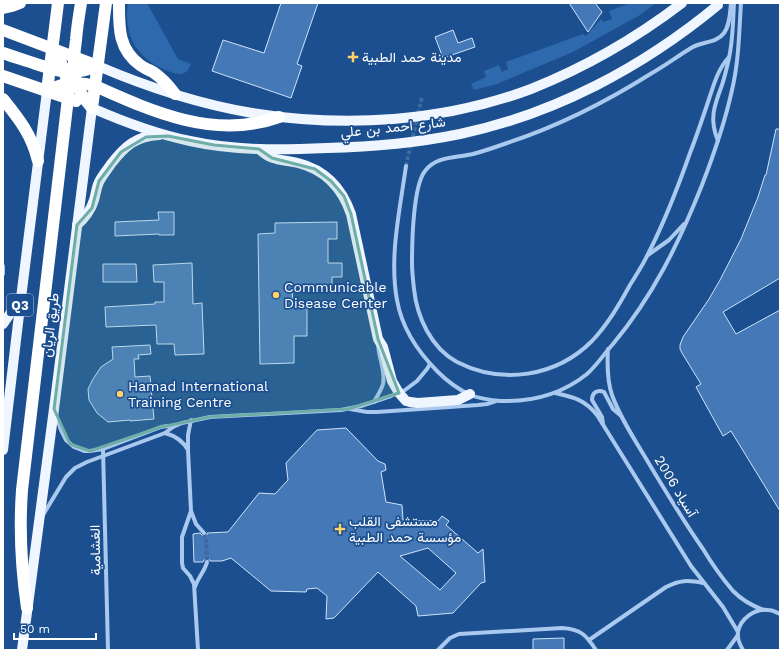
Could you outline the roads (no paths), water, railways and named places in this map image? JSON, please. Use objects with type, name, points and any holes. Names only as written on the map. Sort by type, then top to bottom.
[{"type":"highway","points":[[3,8],[20,3]]},
{"type":"highway","name":"Q3","points":[[46,91],[58,3]]},
{"type":"highway","points":[[27,608],[21,561],[20,530],[22,490],[70,78],[81,3]]},
{"type":"highway","name":"طريق الريان","points":[[92,108],[106,3]]},
{"type":"highway","points":[[119,3],[119,30],[126,49],[134,60],[165,82],[175,94]]},
{"type":"highway","name":"شارع احمد بن علي","points":[[3,30],[98,66]]},
{"type":"highway","points":[[52,48],[70,78],[92,108]]},
{"type":"highway","points":[[3,53],[50,68],[70,78],[95,86],[133,103],[161,113],[191,121],[206,124],[233,126],[268,121],[279,117]]},
{"type":"highway","points":[[46,91],[86,70],[98,66]]},
{"type":"highway","name":"شارع احمد بن علي","points":[[3,76],[68,98],[92,108]]},
{"type":"highway","points":[[3,99],[29,134],[38,161]]},
{"type":"main road","name":"شارع احمد بن علي","points":[[98,66],[175,94],[225,108],[252,113],[279,117],[364,121],[421,116],[468,108],[504,98],[555,79],[602,56],[644,30],[682,3]]},
{"type":"main road","name":"شارع احمد بن علي","points":[[92,108],[145,129],[168,136],[191,142],[237,148],[344,148],[410,142],[460,134],[512,120],[566,99],[613,77],[679,36],[718,5]]},
{"type":"main road","name":"Q3","points":[[3,450],[46,91]]},
{"type":"main road","name":"طريق الريان","points":[[22,650],[92,108]]},
{"type":"main road","points":[[78,225],[92,208],[99,181],[121,152],[132,143],[146,137],[168,136]]},
{"type":"main road","points":[[259,148],[272,158],[297,163],[315,170],[331,181],[344,196],[351,214],[378,339],[383,347],[392,381],[399,393],[406,401],[414,403],[458,400],[470,394]]},
{"type":"main road","points":[[3,324],[21,298]]},
{"type":"street","points":[[729,57],[722,66],[716,80],[674,197],[648,255],[616,310],[590,342],[564,361],[545,370],[530,374],[510,376],[497,375],[477,370],[456,361],[446,354],[426,330],[418,310],[415,295],[412,265],[413,234],[416,201],[420,181],[425,170],[434,163],[446,159],[489,149],[525,137],[561,123],[603,102],[650,75],[696,45],[718,39],[727,28],[731,3]]},
{"type":"street","points":[[718,141],[713,126],[713,111],[729,57],[734,3]]},
{"type":"street","points":[[406,166],[396,232],[396,290],[400,313],[409,335],[422,355],[444,378],[452,384],[479,398],[519,401],[528,400],[555,392],[576,382],[587,373],[608,350],[634,316],[664,269],[687,221],[718,141],[732,89],[737,67],[741,3]]},
{"type":"street","points":[[648,255],[669,240],[687,221]]},
{"type":"street","points":[[3,266],[3,274]]},
{"type":"street","points":[[374,402],[382,388],[383,379],[378,350],[378,339]]},
{"type":"street","name":"آسياد 2006","points":[[608,350],[607,361],[609,383],[621,415],[684,521],[714,567],[739,596],[764,610],[770,610],[780,614]]},
{"type":"street","points":[[39,520],[70,472],[81,465],[165,433],[173,427],[191,420],[220,416],[348,409],[374,402],[399,393],[412,386],[427,370],[430,364]]},
{"type":"street","name":"آسياد 2006","points":[[555,392],[577,398],[585,403],[591,408],[603,424],[691,566],[723,607],[738,633],[739,643],[743,650]]},
{"type":"street","points":[[603,424],[602,417],[592,400],[595,392],[604,392],[613,409],[621,415]]},
{"type":"street","points":[[348,409],[377,412],[478,405],[487,404],[497,400]]},
{"type":"street","points":[[54,409],[63,435],[70,444],[84,451],[103,449],[161,427],[173,427]]},
{"type":"street","points":[[191,420],[188,435],[191,511],[196,524],[204,533]]},
{"type":"street","points":[[165,433],[177,437],[188,450]]},
{"type":"street","name":"الغشامية","points":[[103,449],[108,650]]},
{"type":"street","points":[[191,511],[182,537],[182,563],[183,568],[192,580],[194,589],[198,650]]},
{"type":"street","points":[[194,589],[196,582],[204,570],[206,562]]},
{"type":"street","points":[[589,640],[675,582],[684,581],[704,583]]},
{"type":"street","points":[[727,650],[738,633],[740,626],[747,617],[752,613],[764,610]]},
{"type":"street","points":[[438,650],[450,638],[463,634],[568,628],[585,635],[596,650]]},
{"type":"tunnel","points":[[406,166],[422,97]]},
{"type":"tunnel","points":[[204,533],[206,540],[207,562]]},
{"type":"place","name":"مدينة حمد الطبية","points":[[353,57]]},
{"type":"place","name":"Communicable Disease Center","points":[[276,295]]},
{"type":"place","name":"Hamad International Training Centre","points":[[120,394]]},
{"type":"place","name":"مستشفى القلب مؤسسة حمد الطبية","points":[[340,529]]}]
